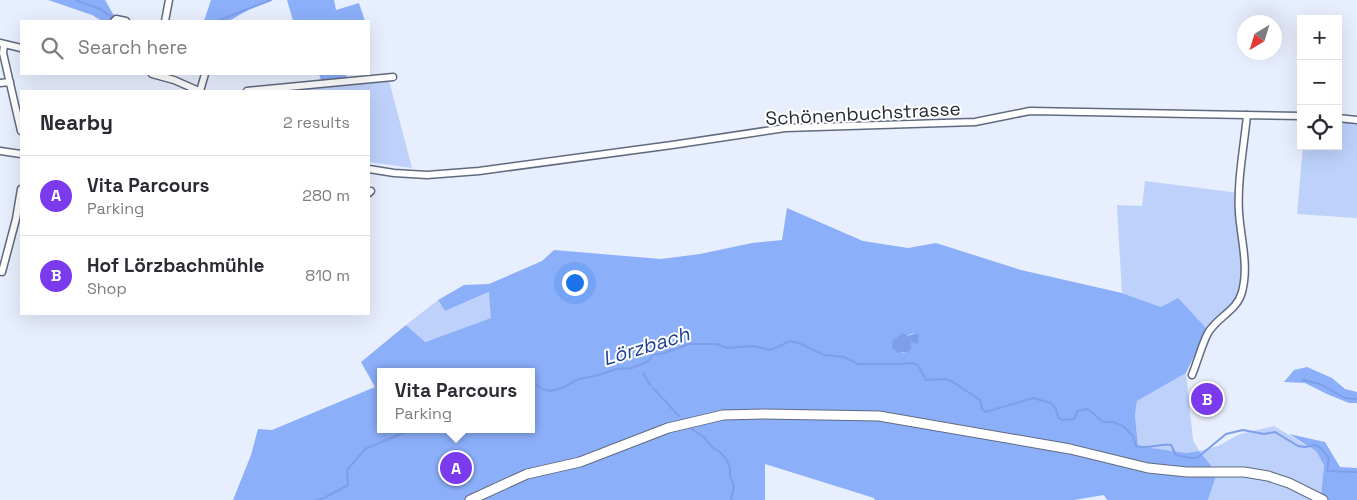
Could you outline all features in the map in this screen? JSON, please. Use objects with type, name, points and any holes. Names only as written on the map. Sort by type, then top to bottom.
[{"type":"main road","points":[[470,500],[527,474],[580,462],[668,428],[723,415],[764,414],[879,416],[1070,449],[1148,468],[1187,472],[1244,472],[1268,476],[1289,483],[1323,500]]},
{"type":"street","points":[[165,20],[169,0]]},
{"type":"street","points":[[20,48],[2,44],[20,127]]},
{"type":"street","points":[[156,75],[174,80],[197,90]]},
{"type":"street","points":[[199,90],[204,75]]},
{"type":"street","points":[[257,90],[393,77]]},
{"type":"street","points":[[0,83],[10,82]]},
{"type":"street","name":"Schönenbuchstrasse","points":[[370,169],[414,175],[445,174],[577,158],[785,128],[975,122],[1030,111],[1297,116]]},
{"type":"street","points":[[1192,375],[1208,333],[1235,306],[1242,292],[1245,263],[1239,214],[1239,196],[1246,115]]},
{"type":"street","points":[[1342,118],[1357,120]]},
{"type":"street","points":[[0,151],[20,154]]},
{"type":"street","points":[[2,272],[19,219],[20,204]]},
{"type":"shaded area","points":[[48,0],[105,0],[116,19],[100,20],[92,15]]},
{"type":"shaded area","points":[[211,0],[270,0],[231,20],[204,20]]},
{"type":"shaded area","points":[[287,0],[334,0],[336,10],[359,3],[365,20],[293,20]]},
{"type":"shaded area","points":[[319,75],[346,75],[348,81],[322,84]]},
{"type":"shaded area","points":[[388,77],[412,168],[370,162],[370,90],[308,90],[306,85]]},
{"type":"shaded area","points":[[1342,120],[1357,121],[1357,218],[1297,214],[1303,150],[1342,150]]},
{"type":"shaded area","points":[[1145,181],[1239,193],[1244,270],[1238,300],[1207,329],[1178,299],[1161,307],[1122,293],[1117,205],[1142,206]]},
{"type":"shaded area","points":[[787,208],[863,241],[908,248],[936,243],[1021,270],[1122,293],[1161,307],[1178,298],[1207,329],[1186,373],[1137,401],[1135,415],[1138,446],[1187,453],[1199,451],[1217,473],[1208,500],[1107,500],[1104,495],[1074,500],[875,500],[874,498],[765,464],[765,500],[233,500],[251,455],[258,429],[272,430],[375,387],[361,362],[406,325],[425,342],[491,318],[489,292],[445,311],[438,300],[464,285],[489,284],[542,261],[554,250],[661,259],[700,254],[752,243],[782,240]],"holes":[[[916,333],[913,342],[911,342],[911,349],[904,353],[898,353],[906,335]]]},
{"type":"shaded area","points":[[490,292],[492,318],[424,342],[406,325],[438,300],[445,311]]},
{"type":"shaded area","points":[[903,333],[908,336],[916,333],[919,335],[918,344],[911,342],[911,349],[908,352],[898,353],[892,348],[893,340]]},
{"type":"shaded area","points":[[1307,367],[1332,378],[1345,389],[1357,392],[1357,403],[1349,403],[1305,383],[1284,382],[1294,370]]},
{"type":"shaded area","points":[[1186,373],[1193,440],[1199,451],[1218,446],[1240,434],[1274,426],[1316,451],[1324,465],[1321,496],[1327,500],[1208,500],[1217,473],[1187,453],[1138,446],[1135,415],[1137,401]]},
{"type":"shaded area","points":[[1289,434],[1325,442],[1340,467],[1357,468],[1357,500],[1327,500],[1321,496],[1324,465],[1316,451]]},
{"type":"waterway","points":[[75,0],[100,9],[112,17]]},
{"type":"waterway","points":[[220,20],[271,0]]},
{"type":"waterway","name":"Lörzbach","points":[[535,384],[542,389],[551,391],[579,379],[616,369],[632,368],[647,362],[653,355],[665,353],[689,344],[717,344],[727,348],[754,346],[770,350],[791,341],[824,355],[844,357],[858,364],[913,363],[918,365],[926,380],[945,379],[953,382],[980,400],[982,409],[986,412],[1033,398],[1051,403],[1056,409],[1058,417],[1062,420],[1074,419],[1078,411],[1088,409],[1103,422],[1113,422],[1123,426],[1133,436],[1136,446],[1171,445],[1176,455],[1191,458],[1197,458],[1226,434],[1243,430],[1264,434],[1275,432],[1298,446],[1315,445],[1322,449],[1329,458],[1327,471],[1357,472]]},
{"type":"waterway","points":[[643,373],[650,385]]},
{"type":"waterway","points":[[1303,380],[1320,384],[1345,398],[1357,399]]},
{"type":"waterway","points":[[653,388],[679,416]]},
{"type":"waterway","points":[[690,428],[704,437],[726,459],[734,486],[731,500]]},
{"type":"waterway","name":"Lörzbach","points":[[317,500],[348,485],[347,470],[365,449],[403,433]]},
{"type":"place","name":"Hof Lörzbachmühle","points":[[1207,399]]},
{"type":"place","name":"Vita Parcours","points":[[456,468]]}]
